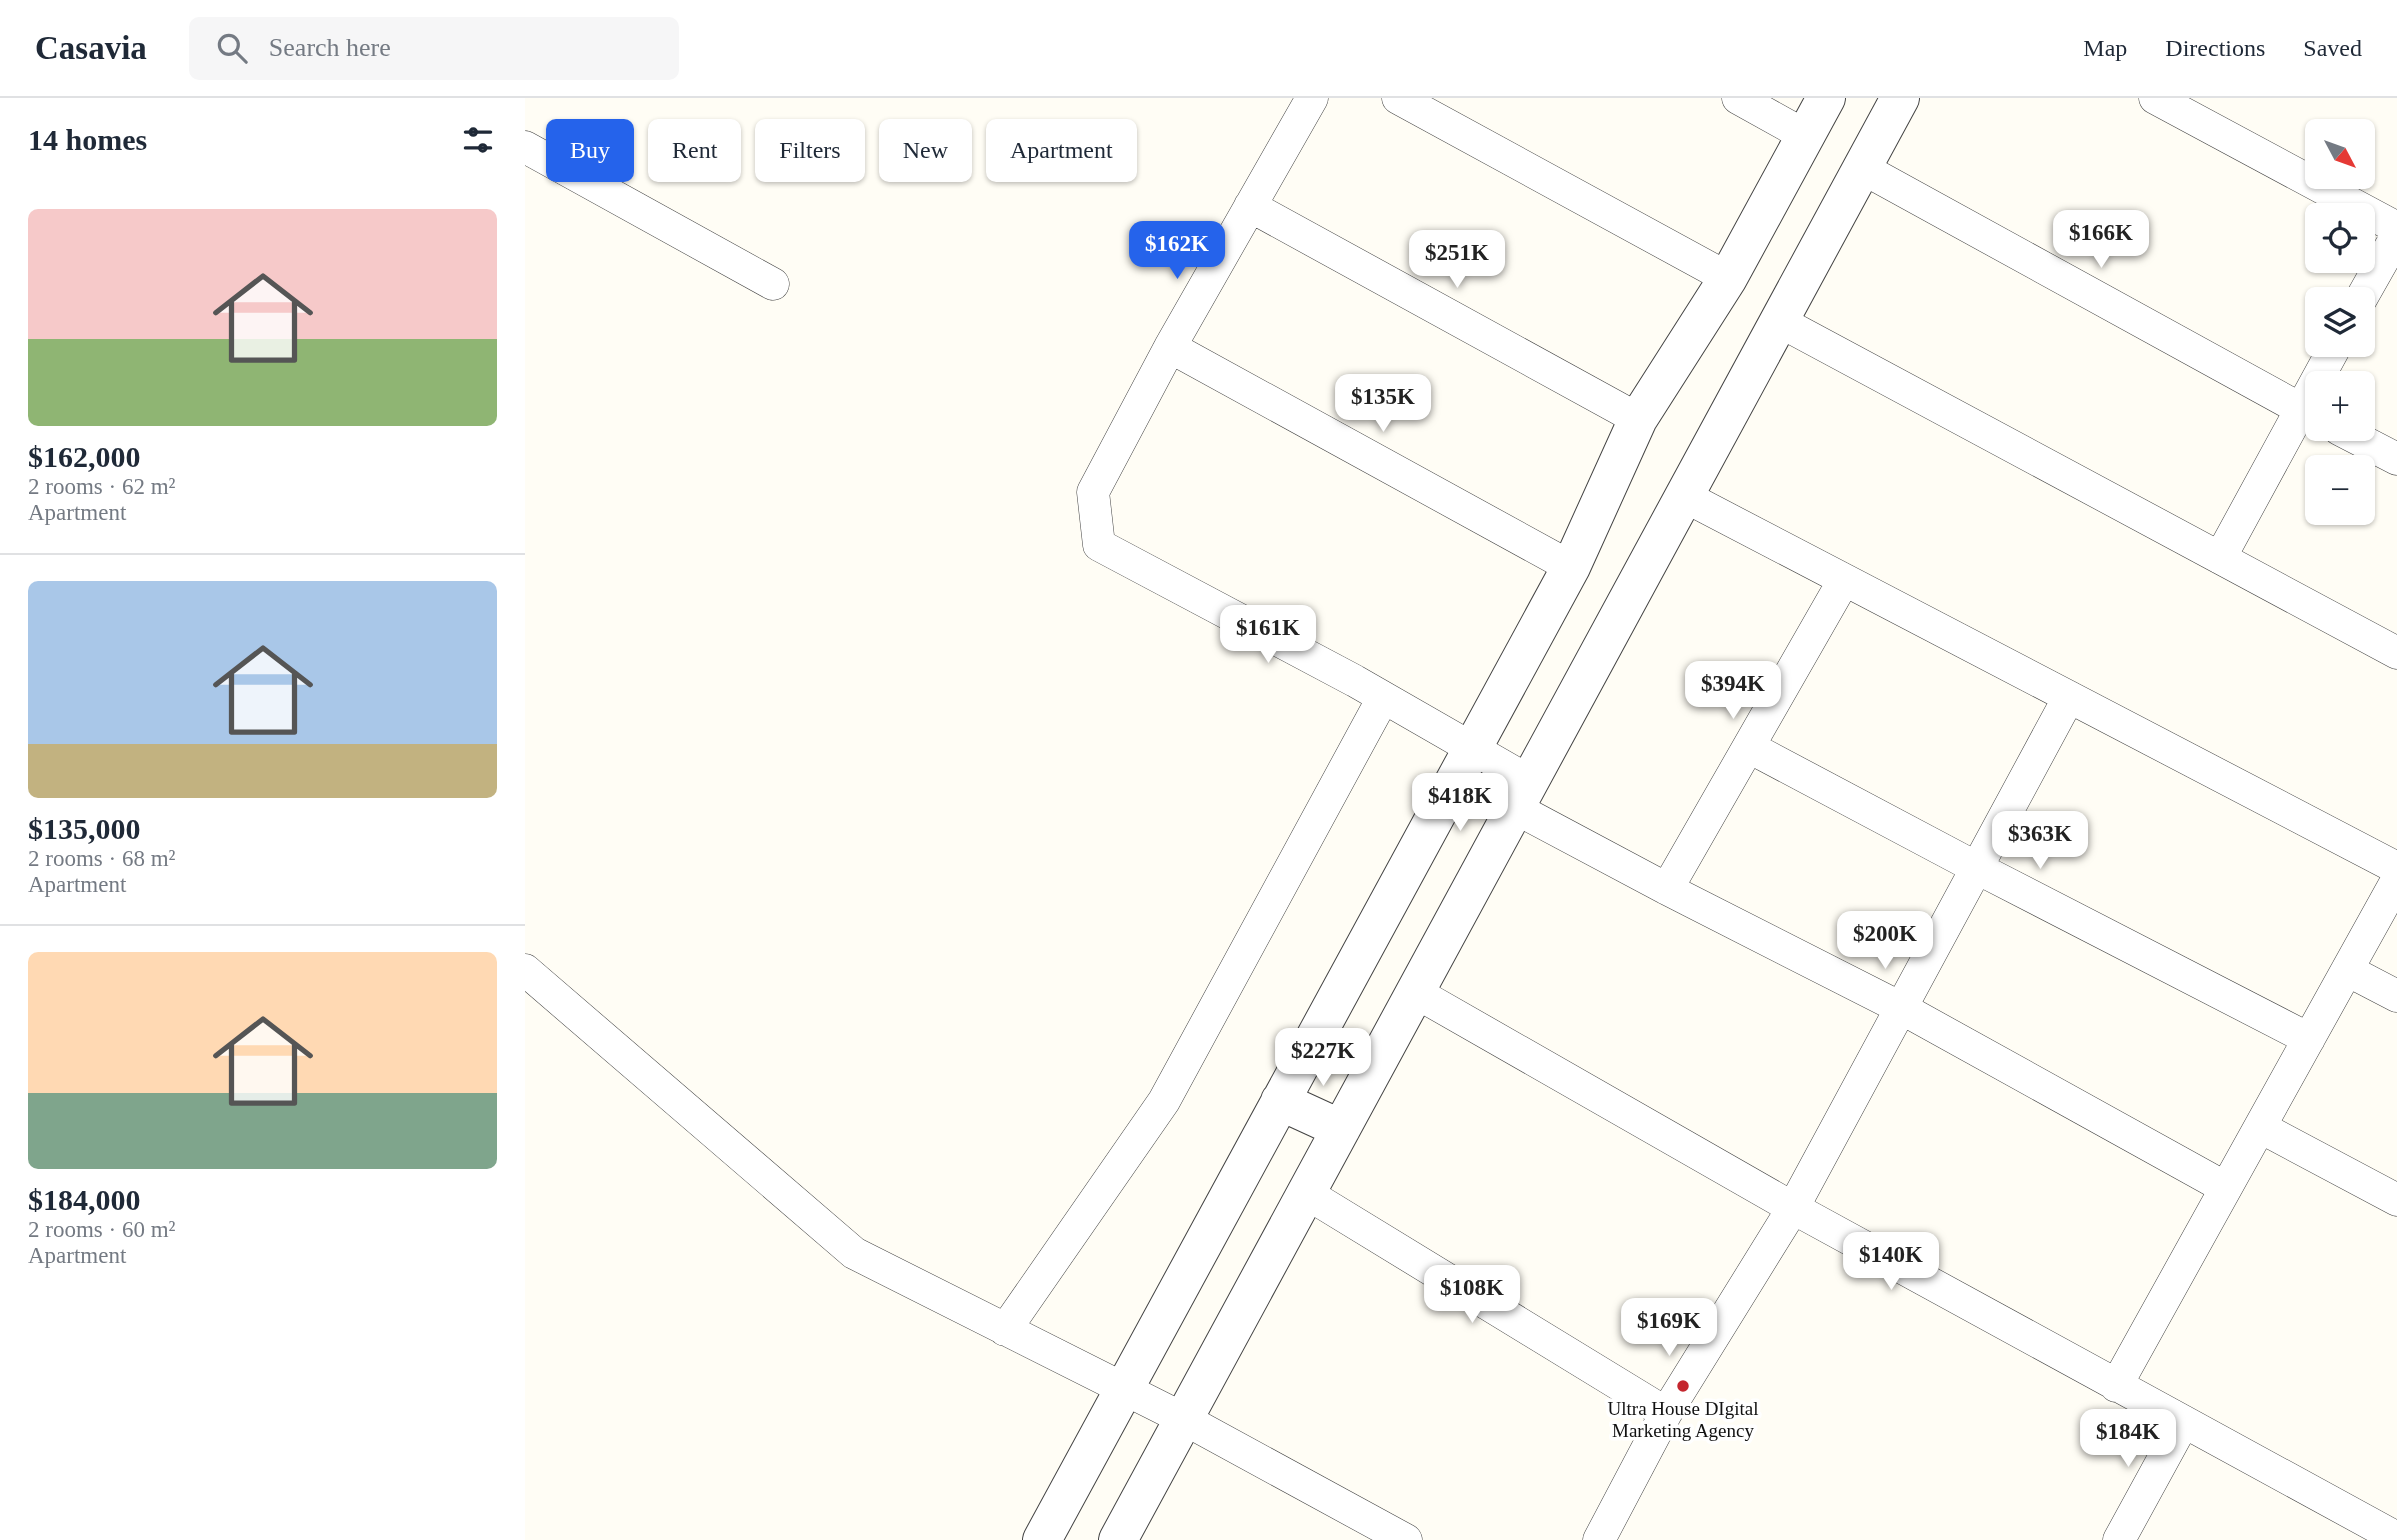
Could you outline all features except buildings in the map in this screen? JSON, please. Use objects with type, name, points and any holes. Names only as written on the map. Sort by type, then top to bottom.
[{"type":"street","points":[[1312,98],[1170,347],[1093,492],[1098,545],[1383,698],[1472,749],[1522,794],[1667,889],[1901,1008],[2226,1188]]},
{"type":"street","points":[[1398,98],[1728,278]]},
{"type":"street","points":[[1738,98],[1806,136]]},
{"type":"street","points":[[1042,1540],[1571,567],[1638,419],[1728,278],[1826,98]]},
{"type":"street","points":[[1118,1540],[1900,98]]},
{"type":"street","points":[[2155,98],[2397,228]]},
{"type":"street","points":[[525,147],[773,284]]},
{"type":"street","points":[[1862,168],[2305,411]]},
{"type":"street","points":[[1250,206],[1638,419]]},
{"type":"street","points":[[2368,287],[2397,235]]},
{"type":"street","points":[[1779,321],[2397,653]]},
{"type":"street","points":[[1170,347],[1571,567]]},
{"type":"street","points":[[2220,558],[2305,420]]},
{"type":"street","points":[[2362,441],[2397,459]]},
{"type":"street","points":[[1684,496],[2397,868]]},
{"type":"street","points":[[1667,889],[1845,580]]},
{"type":"street","points":[[1599,1540],[1666,1413],[1793,1208],[2069,697]]},
{"type":"street","points":[[1005,1330],[1164,1101],[1383,698]]},
{"type":"street","points":[[1749,747],[2309,1039]]},
{"type":"street","points":[[2116,1386],[2397,880]]},
{"type":"street","points":[[525,970],[854,1253],[1184,1419],[1406,1540]]},
{"type":"street","points":[[2347,970],[2397,996]]},
{"type":"street","points":[[1415,992],[1793,1208],[2397,1538]]},
{"type":"street","points":[[1280,1101],[1341,1129]]},
{"type":"street","points":[[2260,1127],[2397,1200]]},
{"type":"street","points":[[1306,1193],[1666,1413]]},
{"type":"street","points":[[2119,1540],[2183,1423]]},
{"type":"place","name":"Ultra House DIgital Marketing Agency","points":[[1683,1386]]}]
